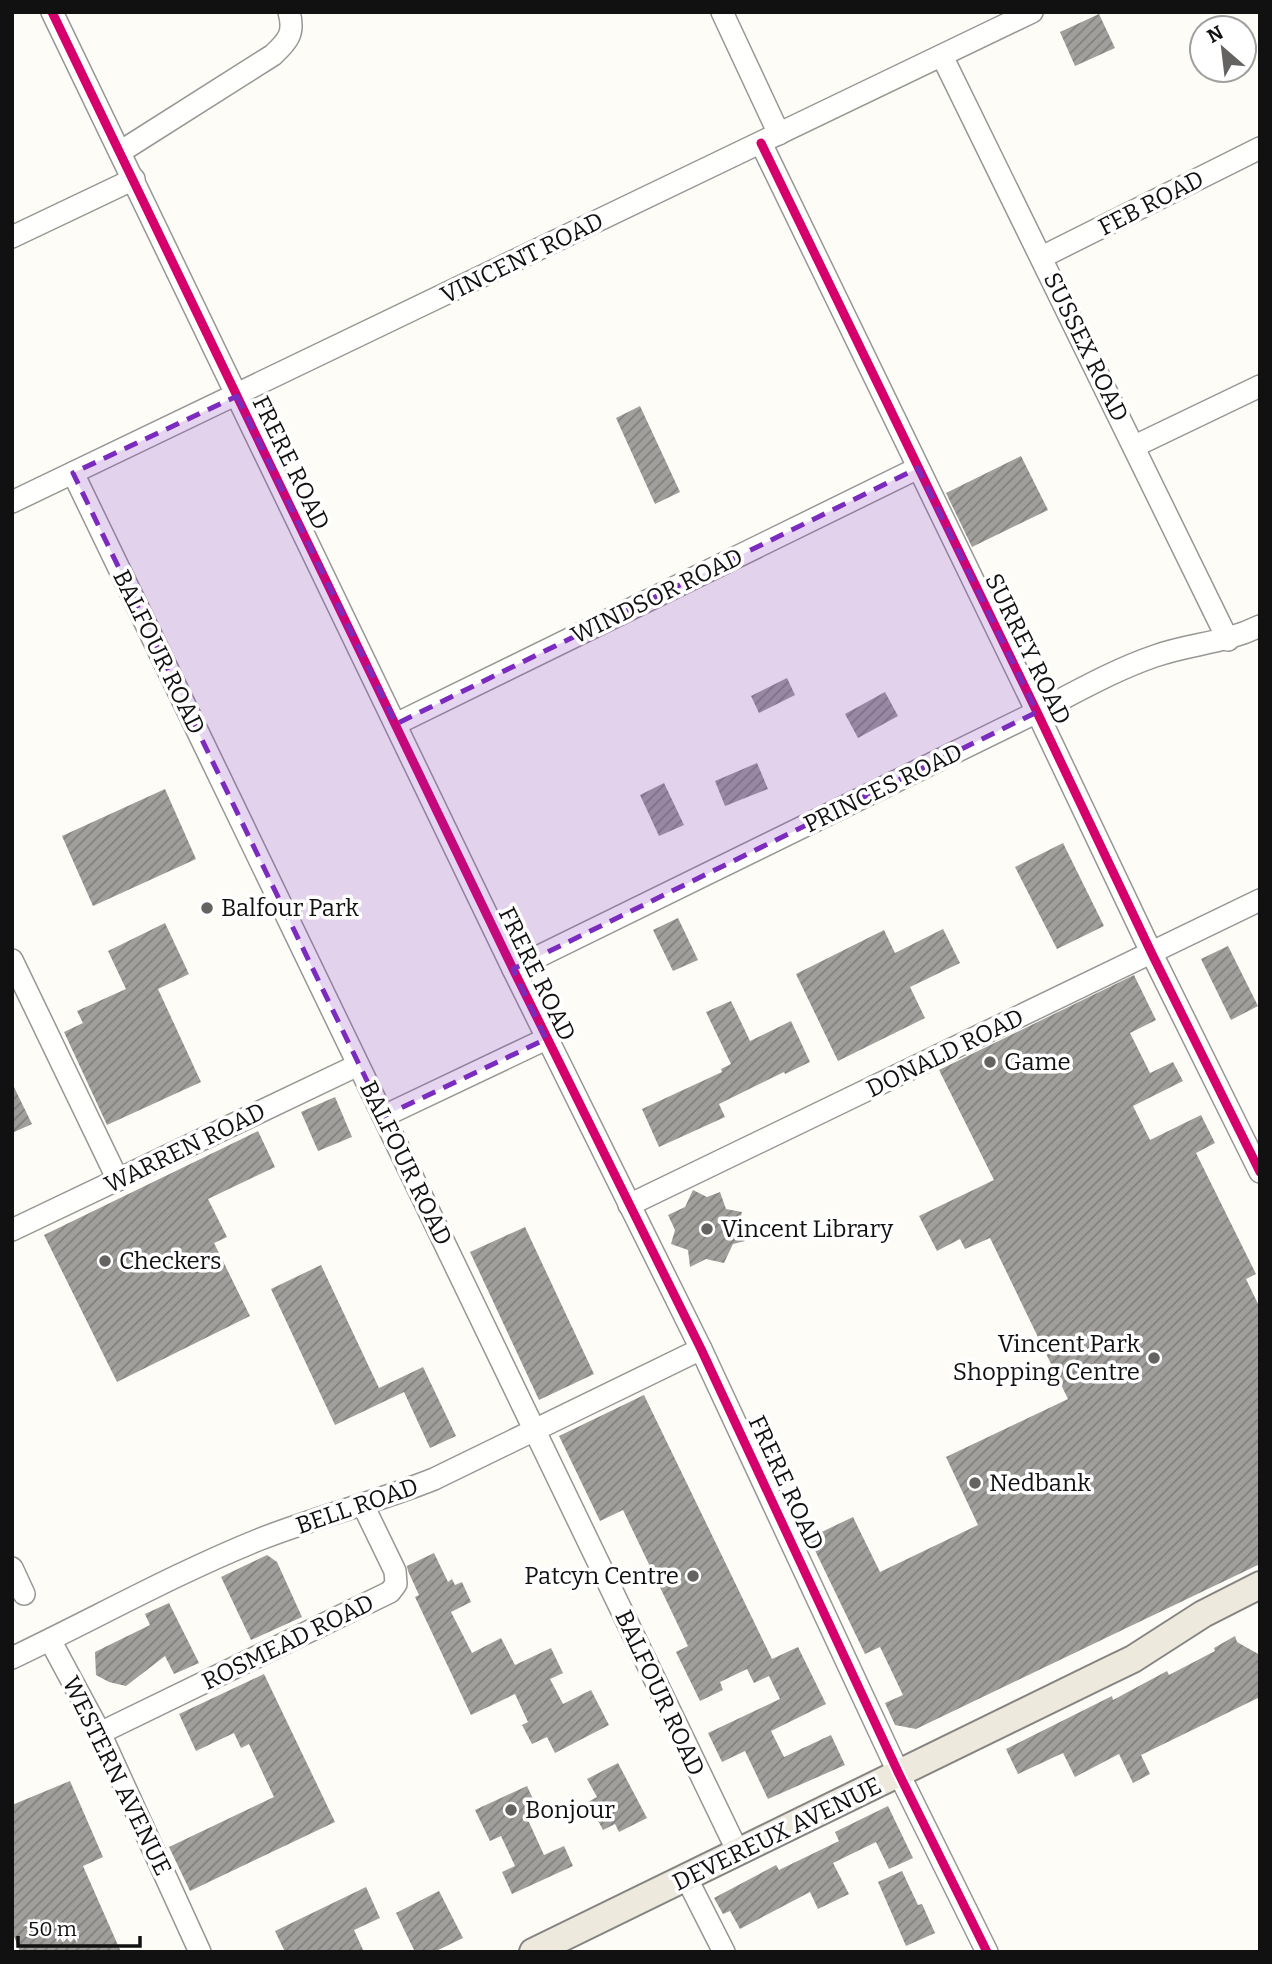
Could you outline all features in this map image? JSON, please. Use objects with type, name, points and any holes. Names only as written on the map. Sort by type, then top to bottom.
[{"type":"main road","name":"DEVEREUX AVENUE","points":[[1133,1659],[1203,1614],[1260,1585]]},
{"type":"main road","name":"DEVEREUX AVENUE","points":[[533,1952],[1133,1659],[1210,1629],[1260,1605]]},
{"type":"street","name":"FRERE ROAD","points":[[52,12],[513,969],[701,1349],[899,1774],[986,1952]]},
{"type":"street","points":[[120,152],[273,55],[292,35],[289,12]]},
{"type":"street","name":"SURREY ROAD","points":[[722,12],[770,139],[918,468],[1260,1172]]},
{"type":"street","name":"VINCENT ROAD","points":[[12,502],[1032,12]]},
{"type":"street","name":"SUSSEX ROAD","points":[[942,56],[1228,640]]},
{"type":"street","name":"FEB ROAD","points":[[1042,257],[1260,148]]},
{"type":"street","points":[[12,237],[134,179]]},
{"type":"street","points":[[1135,446],[1260,387]]},
{"type":"street","name":"WINDSOR ROAD","points":[[396,724],[918,468]]},
{"type":"street","name":"BALFOUR ROAD","points":[[73,473],[738,1852]]},
{"type":"street","name":"PRINCES ROAD","points":[[513,969],[1101,678],[1155,656],[1228,640],[1260,626]]},
{"type":"street","name":"DONALD ROAD","points":[[629,1205],[1260,900]]},
{"type":"street","points":[[12,960],[118,1180]]},
{"type":"street","points":[[384,1116],[547,1039]]},
{"type":"street","name":"WARREN ROAD","points":[[12,1230],[358,1065]]},
{"type":"street","name":"BELL ROAD","points":[[12,1658],[257,1541],[434,1479],[701,1349]]},
{"type":"street","name":"ROSMEAD ROAD","points":[[100,1733],[390,1592],[396,1584],[395,1571],[363,1505]]},
{"type":"street","points":[[12,1568],[24,1594]]},
{"type":"street","name":"WESTERN AVENUE","points":[[50,1640],[100,1733],[200,1952]]},
{"type":"street","points":[[687,1879],[724,1952]]},
{"type":"highlighted area","points":[[237,396],[396,724],[918,468],[1037,712],[513,969],[546,1039],[384,1116],[73,473]]},
{"type":"building","points":[[1099,14],[1115,48],[1075,66],[1060,32]]},
{"type":"building","points":[[640,406],[680,492],[655,504],[616,418]]},
{"type":"building","points":[[1021,456],[1048,510],[972,547],[946,493]]},
{"type":"building","points":[[787,678],[795,695],[759,713],[751,696]]},
{"type":"building","points":[[885,692],[898,716],[858,738],[845,714]]},
{"type":"building","points":[[757,763],[768,789],[725,806],[715,781]]},
{"type":"building","points":[[664,783],[684,825],[659,836],[640,795]]},
{"type":"building","points":[[165,789],[196,859],[93,906],[62,836]]},
{"type":"building","points":[[1063,843],[1104,926],[1057,949],[1015,867]]},
{"type":"building","points":[[678,918],[698,960],[673,971],[653,930]]},
{"type":"building","points":[[165,923],[189,974],[158,989],[201,1082],[107,1125],[64,1032],[83,1023],[77,1011],[126,989],[108,951]]},
{"type":"building","points":[[943,929],[960,963],[910,987],[925,1018],[838,1061],[796,974],[884,930],[895,953]]},
{"type":"building","points":[[1228,946],[1258,1006],[1231,1020],[1201,959]]},
{"type":"building","name":"Vincent Park Shopping Centre","points":[[1134,975],[1156,1020],[1130,1033],[1150,1073],[1173,1062],[1183,1081],[1133,1106],[1150,1140],[1201,1115],[1215,1143],[1196,1153],[1256,1274],[1246,1279],[1260,1308],[1260,1564],[916,1729],[895,1725],[885,1703],[903,1695],[880,1647],[865,1654],[809,1538],[853,1517],[880,1572],[978,1525],[946,1457],[1068,1399],[990,1238],[965,1249],[960,1239],[937,1251],[919,1216],[994,1180],[939,1070]]},
{"type":"building","points":[[731,1001],[750,1041],[791,1021],[810,1062],[719,1104],[725,1117],[659,1147],[642,1109],[722,1072],[721,1069],[731,1064],[706,1012]]},
{"type":"building","points":[[12,1083],[32,1124],[12,1133]]},
{"type":"building","points":[[335,1097],[352,1137],[318,1151],[301,1112]]},
{"type":"building","points":[[258,1131],[275,1167],[208,1199],[227,1237],[214,1243],[250,1316],[117,1382],[44,1235]]},
{"type":"building","name":"Vincent Library","points":[[693,1190],[707,1197],[720,1192],[726,1209],[742,1212],[738,1228],[745,1241],[733,1244],[724,1263],[706,1259],[690,1267],[688,1250],[671,1244],[675,1230],[668,1215],[685,1207]]},
{"type":"building","points":[[525,1227],[594,1374],[539,1400],[470,1252]]},
{"type":"building","points":[[321,1265],[379,1388],[423,1367],[456,1436],[430,1448],[404,1392],[335,1425],[271,1289]]},
{"type":"building","name":"Patcyn Centre","points":[[644,1395],[772,1659],[798,1647],[826,1704],[771,1731],[784,1757],[831,1735],[845,1765],[768,1799],[745,1751],[722,1762],[708,1733],[780,1699],[769,1676],[754,1683],[747,1669],[720,1682],[723,1690],[700,1701],[676,1652],[688,1646],[623,1510],[600,1521],[559,1436]]},
{"type":"building","points":[[434,1553],[448,1582],[452,1579],[455,1585],[462,1582],[471,1602],[451,1612],[472,1653],[501,1638],[515,1665],[551,1648],[563,1673],[550,1679],[563,1704],[591,1690],[609,1725],[555,1753],[547,1737],[532,1744],[522,1725],[528,1722],[515,1694],[471,1715],[415,1597],[419,1595],[408,1571],[407,1566]]},
{"type":"building","points":[[267,1555],[277,1562],[302,1617],[251,1640],[221,1577]]},
{"type":"building","points":[[169,1603],[199,1663],[174,1674],[165,1656],[126,1686],[96,1675],[95,1652],[150,1625],[145,1614]]},
{"type":"building","points":[[1235,1636],[1237,1642],[1260,1655],[1260,1697],[1141,1755],[1150,1774],[1133,1783],[1119,1754],[1075,1777],[1063,1753],[1018,1774],[1006,1749],[1112,1696],[1113,1700],[1167,1671],[1169,1675],[1215,1651],[1214,1648]]},
{"type":"building","points":[[264,1674],[335,1822],[190,1891],[169,1847],[274,1797],[249,1744],[241,1748],[234,1733],[196,1751],[179,1714]]},
{"type":"building","points":[[618,1763],[647,1818],[619,1832],[615,1824],[603,1830],[588,1802],[597,1797],[587,1779]]},
{"type":"building","points":[[70,1781],[103,1857],[83,1866],[121,1952],[20,1952],[12,1931],[12,1805]]},
{"type":"building","points":[[527,1786],[540,1814],[528,1820],[544,1855],[564,1846],[573,1866],[512,1894],[502,1872],[515,1866],[501,1836],[490,1841],[475,1810]]},
{"type":"building","points":[[888,1806],[913,1858],[889,1869],[876,1842],[833,1863],[849,1894],[818,1909],[810,1892],[740,1929],[730,1911],[723,1914],[714,1898],[776,1865],[779,1870],[839,1841],[835,1832]]},
{"type":"building","points":[[902,1871],[918,1905],[922,1904],[935,1933],[906,1946],[878,1882]]},
{"type":"building","points":[[366,1887],[380,1918],[354,1930],[364,1952],[285,1952],[275,1931]]},
{"type":"building","points":[[439,1891],[463,1938],[434,1952],[415,1952],[396,1913]]},
{"type":"cycle path","points":[[52,12],[513,969],[701,1349],[899,1774],[987,1952]]},
{"type":"cycle path","points":[[761,143],[1260,1172]]},
{"type":"place","name":"Balfour Park","points":[[207,908]]},
{"type":"place","name":"Game","points":[[990,1062]]},
{"type":"place","name":"Vincent Library","points":[[707,1229]]},
{"type":"place","name":"Checkers","points":[[105,1261]]},
{"type":"place","name":"Vincent Park Shopping Centre","points":[[1154,1358]]},
{"type":"place","name":"Nedbank","points":[[975,1483]]},
{"type":"place","name":"Patcyn Centre","points":[[693,1576]]},
{"type":"place","name":"Bonjour","points":[[511,1810]]}]
